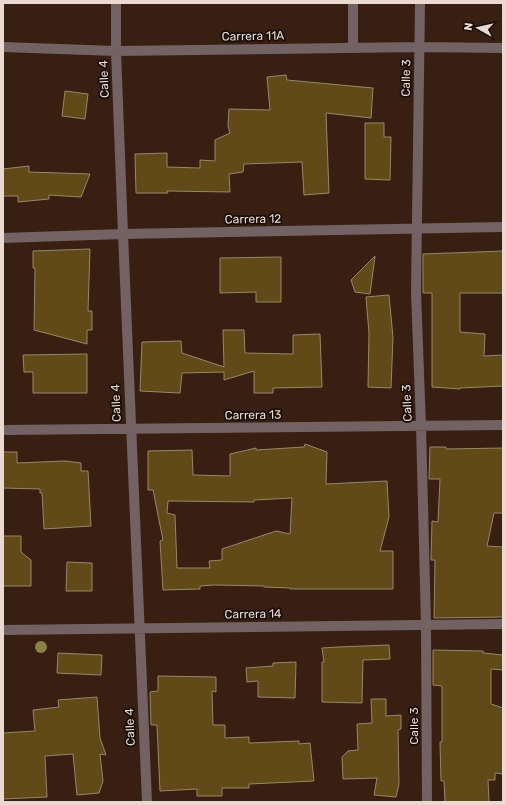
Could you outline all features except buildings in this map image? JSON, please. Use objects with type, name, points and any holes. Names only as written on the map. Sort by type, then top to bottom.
[{"type":"street","name":"Calle 4","points":[[116,3],[116,51],[130,429],[146,802]]},
{"type":"street","points":[[353,3],[353,47]]},
{"type":"street","name":"Calle 3","points":[[420,3],[416,292],[426,625],[427,802]]},
{"type":"street","name":"Carrera 11A","points":[[3,47],[116,51],[353,47],[503,48]]},
{"type":"street","name":"Carrera 12","points":[[3,238],[123,234],[503,227]]},
{"type":"street","name":"Carrera 13","points":[[3,430],[503,425]]},
{"type":"street","name":"Carrera 14","points":[[3,630],[503,624]]}]
